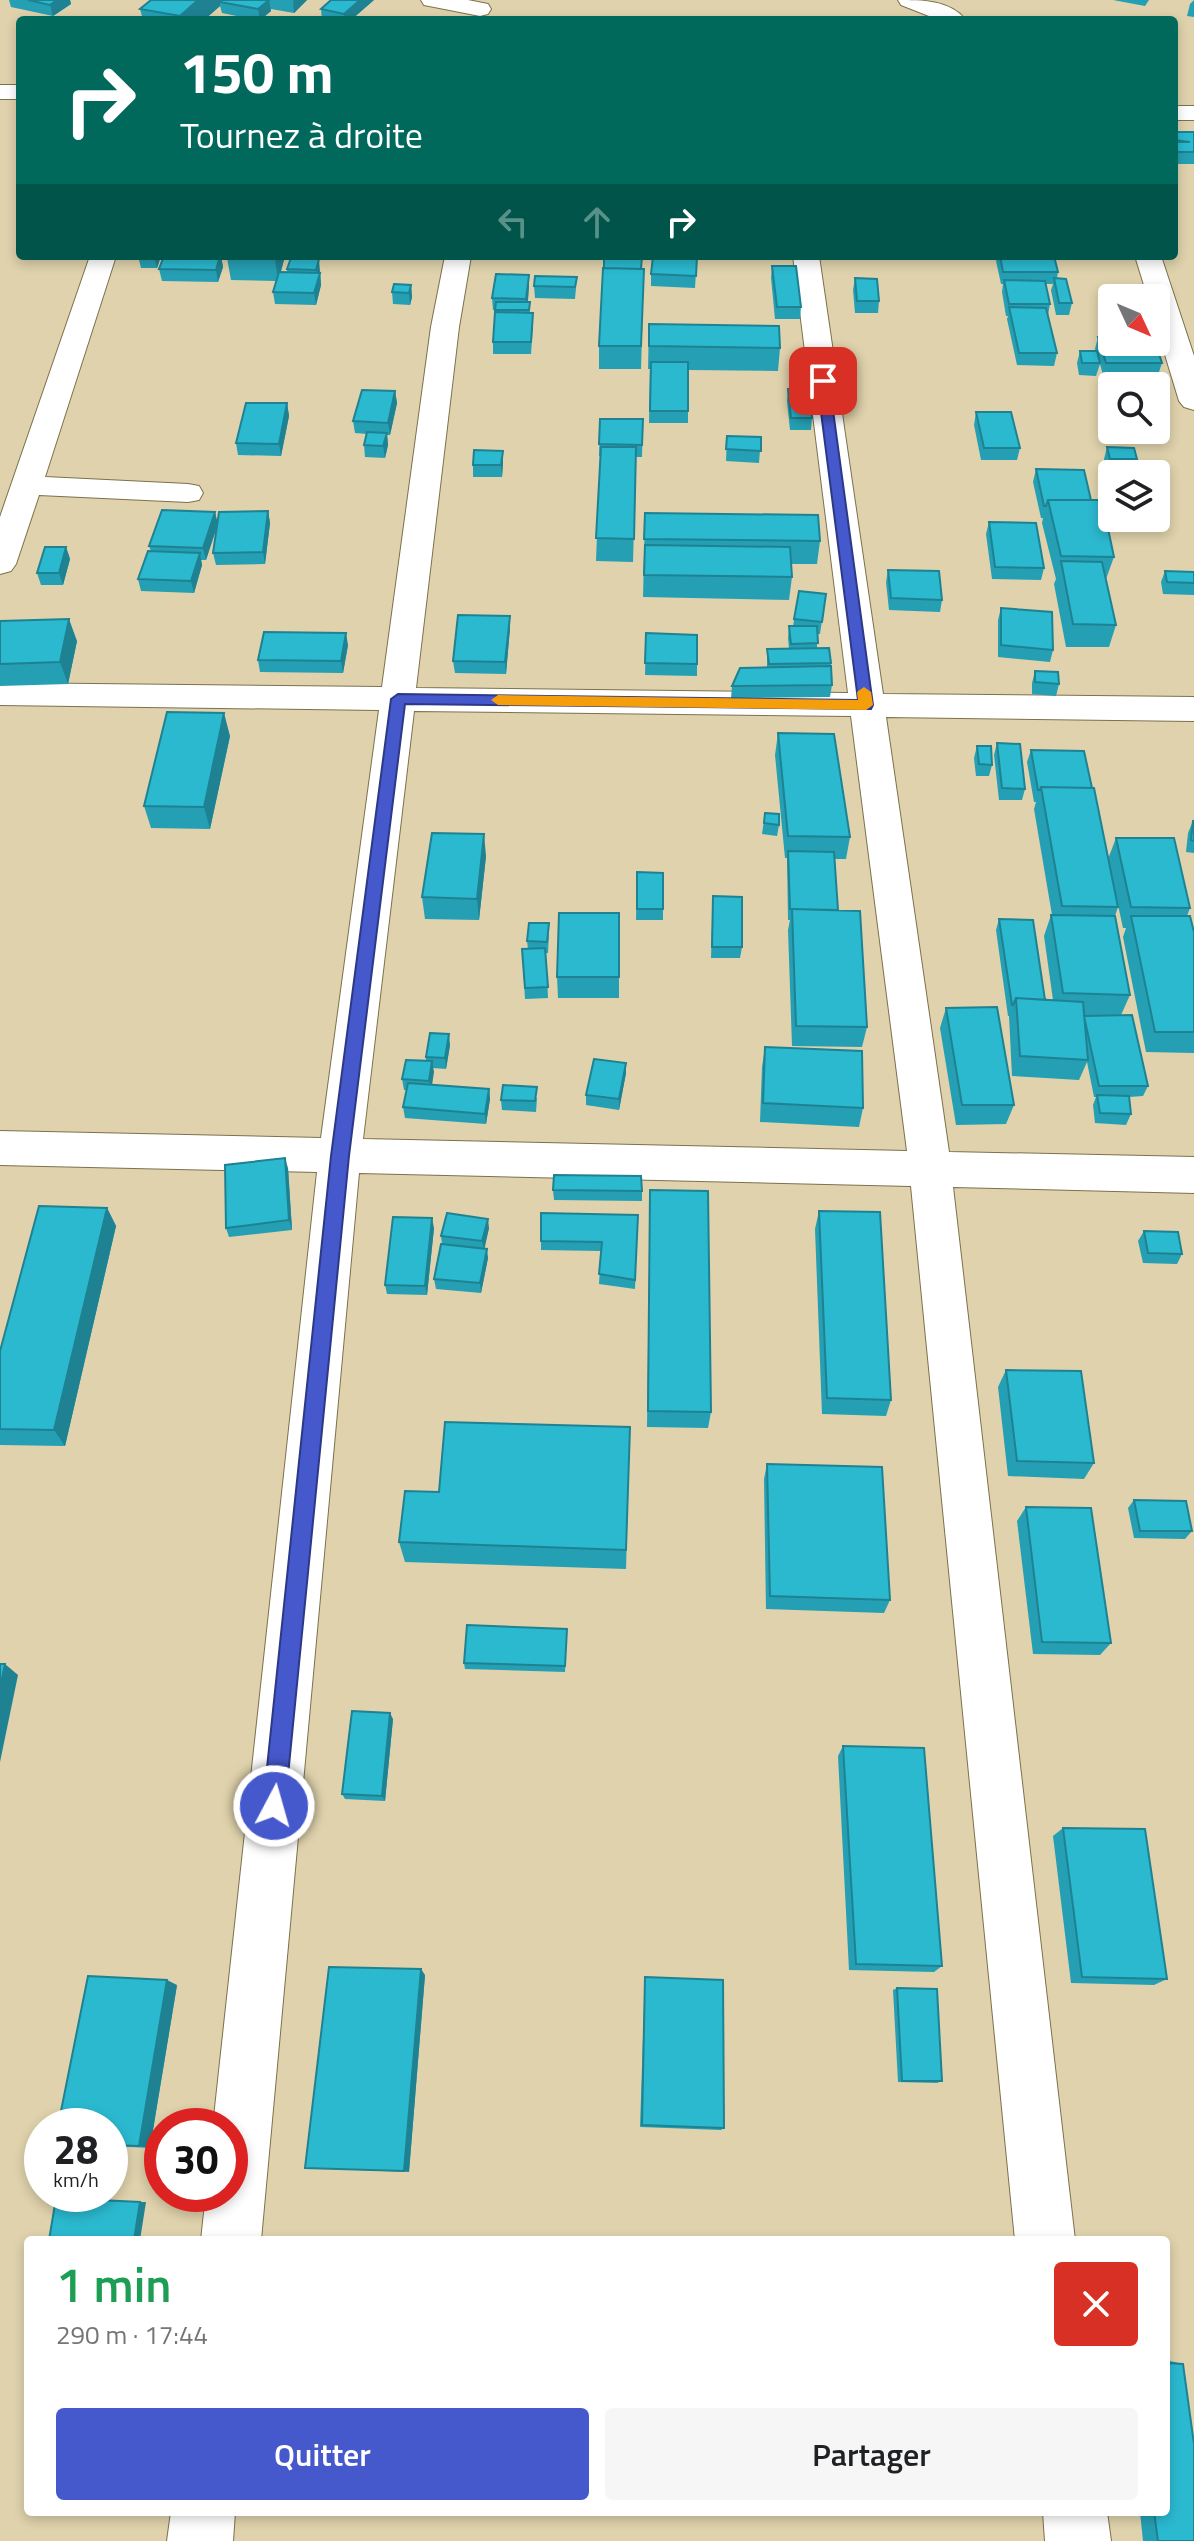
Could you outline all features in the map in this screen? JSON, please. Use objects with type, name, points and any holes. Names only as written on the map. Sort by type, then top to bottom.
[{"type":"street","points":[[432,0],[479,10]]},
{"type":"street","points":[[909,0],[949,16]]},
{"type":"street","points":[[0,564],[102,260]]},
{"type":"street","points":[[231,2236],[340,1156],[445,327],[457,260]]},
{"type":"street","points":[[807,260],[930,1169],[1045,2236]]},
{"type":"street","points":[[1149,260],[1194,401]]},
{"type":"street","points":[[28,485],[188,493]]},
{"type":"street","points":[[0,694],[1194,709]]},
{"type":"street","points":[[0,1148],[1194,1175]]},
{"type":"street","points":[[200,2541],[203,2516]]},
{"type":"street","points":[[1075,2516],[1078,2541]]},
{"type":"building","points":[[28,0],[57,0],[50,5]]},
{"type":"building","points":[[151,0],[198,0],[180,16],[140,9]]},
{"type":"building","points":[[221,0],[269,0],[258,9]]},
{"type":"building","points":[[331,0],[360,0],[344,14],[321,9]]},
{"type":"building","points":[[1178,132],[1194,132],[1194,152],[1178,152],[1178,142],[1190,142],[1178,140]]},
{"type":"building","points":[[162,260],[219,260],[216,270],[159,269]]},
{"type":"building","points":[[290,260],[319,260],[316,270],[287,269]]},
{"type":"building","points":[[604,260],[642,260],[641,269],[604,268]]},
{"type":"building","points":[[653,260],[697,260],[696,276],[651,274]]},
{"type":"building","points":[[1001,260],[1055,260],[1058,272],[1003,272]]},
{"type":"building","points":[[772,266],[796,266],[801,307],[777,307]]},
{"type":"building","points":[[603,268],[644,269],[641,346],[599,346]]},
{"type":"building","points":[[279,272],[320,273],[314,293],[273,292]]},
{"type":"building","points":[[496,274],[529,275],[526,299],[492,298]]},
{"type":"building","points":[[535,276],[577,277],[575,287],[534,286]]},
{"type":"building","points":[[855,278],[877,279],[879,301],[857,301]]},
{"type":"building","points":[[1054,278],[1066,279],[1072,303],[1059,303]]},
{"type":"building","points":[[1004,280],[1045,281],[1050,304],[1009,304]]},
{"type":"building","points":[[394,284],[411,285],[409,293],[392,292]]},
{"type":"building","points":[[496,302],[530,302],[529,310],[495,310]]},
{"type":"building","points":[[1009,307],[1046,308],[1057,353],[1019,353]]},
{"type":"building","points":[[495,312],[533,313],[531,342],[493,342]]},
{"type":"building","points":[[649,324],[779,326],[780,348],[649,346]]},
{"type":"building","points":[[1080,351],[1097,351],[1100,363],[1082,363]]},
{"type":"building","points":[[1104,356],[1160,356],[1162,363],[1106,363]]},
{"type":"building","points":[[651,362],[688,362],[688,411],[650,411]]},
{"type":"building","points":[[788,389],[809,389],[812,418],[791,418]]},
{"type":"building","points":[[362,390],[395,391],[388,423],[353,421]]},
{"type":"building","points":[[246,403],[287,403],[279,444],[236,443]]},
{"type":"building","points":[[976,412],[1011,412],[1020,448],[984,448]]},
{"type":"building","points":[[600,419],[643,419],[642,445],[599,444]]},
{"type":"building","points":[[367,432],[387,433],[383,446],[364,445]]},
{"type":"building","points":[[727,436],[761,437],[761,451],[726,449]]},
{"type":"building","points":[[601,447],[636,447],[634,539],[596,538]]},
{"type":"building","points":[[1107,447],[1134,448],[1137,459],[1110,459]]},
{"type":"building","points":[[474,450],[503,451],[501,465],[473,465]]},
{"type":"building","points":[[1036,469],[1084,470],[1091,500],[1048,500],[1044,506]]},
{"type":"building","points":[[1048,500],[1098,500],[1098,532],[1109,532],[1114,557],[1061,556]]},
{"type":"building","points":[[162,510],[215,512],[203,548],[149,546]]},
{"type":"building","points":[[268,511],[263,552],[213,553],[219,512]]},
{"type":"building","points":[[645,513],[818,515],[820,541],[644,539]]},
{"type":"building","points":[[989,522],[1036,523],[1044,568],[995,567]]},
{"type":"building","points":[[645,545],[790,547],[792,577],[644,575]]},
{"type":"building","points":[[45,547],[66,547],[59,573],[37,573]]},
{"type":"building","points":[[148,551],[200,553],[191,581],[138,579]]},
{"type":"building","points":[[1061,561],[1102,562],[1116,625],[1073,624]]},
{"type":"building","points":[[888,570],[939,571],[942,600],[891,598]]},
{"type":"building","points":[[1165,571],[1194,572],[1194,583],[1167,582]]},
{"type":"building","points":[[799,591],[826,594],[822,622],[794,619]]},
{"type":"building","points":[[1001,608],[1052,612],[1053,650],[1001,645]]},
{"type":"building","points":[[458,615],[510,616],[505,662],[453,661]]},
{"type":"building","points":[[69,619],[60,662],[0,664],[0,621]]},
{"type":"building","points":[[789,626],[817,626],[818,643],[791,644]]},
{"type":"building","points":[[264,632],[346,633],[341,661],[258,660]]},
{"type":"building","points":[[646,633],[697,635],[697,664],[645,663]]},
{"type":"building","points":[[829,648],[831,663],[769,664],[767,649]]},
{"type":"building","points":[[831,666],[832,685],[732,686],[740,668]]},
{"type":"building","points":[[1035,671],[1058,672],[1059,684],[1035,682]]},
{"type":"building","points":[[167,712],[224,713],[204,807],[144,806]]},
{"type":"building","points":[[778,733],[834,734],[850,837],[788,836]]},
{"type":"building","points":[[997,743],[1020,744],[1025,789],[1002,788]]},
{"type":"building","points":[[977,746],[991,746],[992,765],[979,764]]},
{"type":"building","points":[[1031,750],[1084,751],[1092,788],[1041,787],[1038,790]]},
{"type":"building","points":[[1041,787],[1094,788],[1118,907],[1062,906]]},
{"type":"building","points":[[765,813],[779,814],[779,825],[764,823]]},
{"type":"building","points":[[432,833],[484,834],[477,899],[422,897]]},
{"type":"building","points":[[1116,838],[1174,838],[1190,908],[1131,907]]},
{"type":"building","points":[[788,851],[834,852],[838,910],[790,909]]},
{"type":"building","points":[[637,872],[663,873],[663,909],[637,909]]},
{"type":"building","points":[[713,896],[742,897],[742,947],[712,947]]},
{"type":"building","points":[[792,909],[860,911],[867,1027],[796,1026]]},
{"type":"building","points":[[559,913],[619,913],[619,977],[557,977]]},
{"type":"building","points":[[1051,915],[1115,916],[1130,995],[1063,993]]},
{"type":"building","points":[[1131,916],[1190,916],[1194,932],[1194,1032],[1155,1032]]},
{"type":"building","points":[[999,919],[1033,920],[1045,1000],[1016,998],[1012,1005]]},
{"type":"building","points":[[529,923],[549,923],[547,942],[527,941]]},
{"type":"building","points":[[545,948],[548,987],[525,988],[522,949]]},
{"type":"building","points":[[1016,998],[1083,1002],[1088,1060],[1020,1056]]},
{"type":"building","points":[[997,1007],[1014,1105],[962,1105],[946,1008]]},
{"type":"building","points":[[1132,1015],[1148,1086],[1099,1086],[1084,1016]]},
{"type":"building","points":[[430,1033],[449,1034],[445,1058],[426,1057]]},
{"type":"building","points":[[765,1047],[862,1051],[863,1108],[763,1103]]},
{"type":"building","points":[[594,1059],[626,1063],[619,1099],[586,1095]]},
{"type":"building","points":[[406,1060],[432,1061],[429,1081],[402,1079]]},
{"type":"building","points":[[408,1083],[489,1089],[485,1114],[403,1107]]},
{"type":"building","points":[[503,1085],[537,1087],[535,1101],[501,1100]]},
{"type":"building","points":[[1097,1095],[1129,1096],[1131,1114],[1100,1113]]},
{"type":"building","points":[[285,1158],[289,1220],[226,1228],[225,1165]]},
{"type":"building","points":[[554,1175],[641,1176],[642,1191],[553,1190]]},
{"type":"building","points":[[650,1190],[708,1191],[711,1412],[648,1411]]},
{"type":"building","points":[[39,1206],[107,1208],[54,1430],[0,1429],[0,1351]]},
{"type":"building","points":[[819,1211],[880,1212],[891,1400],[827,1398]]},
{"type":"building","points":[[447,1213],[488,1219],[482,1241],[441,1236]]},
{"type":"building","points":[[541,1213],[638,1215],[635,1280],[599,1274],[602,1242],[541,1241]]},
{"type":"building","points":[[393,1217],[432,1218],[425,1286],[385,1285]]},
{"type":"building","points":[[1144,1231],[1178,1232],[1182,1254],[1148,1253]]},
{"type":"building","points":[[441,1244],[487,1249],[480,1283],[434,1279]]},
{"type":"building","points":[[1006,1370],[1081,1371],[1094,1463],[1017,1461]]},
{"type":"building","points":[[445,1422],[630,1427],[626,1550],[399,1542],[405,1491],[439,1492]]},
{"type":"building","points":[[767,1464],[882,1467],[890,1600],[770,1596]]},
{"type":"building","points":[[1134,1500],[1186,1501],[1192,1531],[1140,1531]]},
{"type":"building","points":[[1026,1507],[1091,1508],[1111,1643],[1042,1642]]},
{"type":"building","points":[[467,1625],[567,1629],[565,1666],[464,1663]]},
{"type":"building","points":[[0,1664],[5,1664],[0,1688]]},
{"type":"building","points":[[352,1711],[390,1713],[382,1796],[342,1794]]},
{"type":"building","points":[[843,1746],[924,1748],[942,1966],[856,1964]]},
{"type":"building","points":[[1063,1828],[1145,1829],[1167,1979],[1082,1977]]},
{"type":"building","points":[[329,1967],[421,1969],[404,2171],[305,2168]]},
{"type":"building","points":[[88,1976],[167,1980],[139,2146],[128,2146],[128,2108],[62,2108]]},
{"type":"building","points":[[645,1977],[723,1980],[724,2128],[642,2125]]},
{"type":"building","points":[[897,1988],[937,1989],[942,2081],[902,2081]]},
{"type":"building","points":[[128,2201],[140,2202],[135,2236],[50,2236],[54,2212],[128,2212]]},
{"type":"building","points":[[1170,2363],[1183,2364],[1194,2444],[1194,2541],[1158,2541],[1155,2516],[1170,2516]]},
{"type":"slow traffic","points":[[498,700],[866,705],[864,692]]},
{"type":"route","points":[[274,1806],[340,1156],[398,699],[866,705],[823,381]]}]
